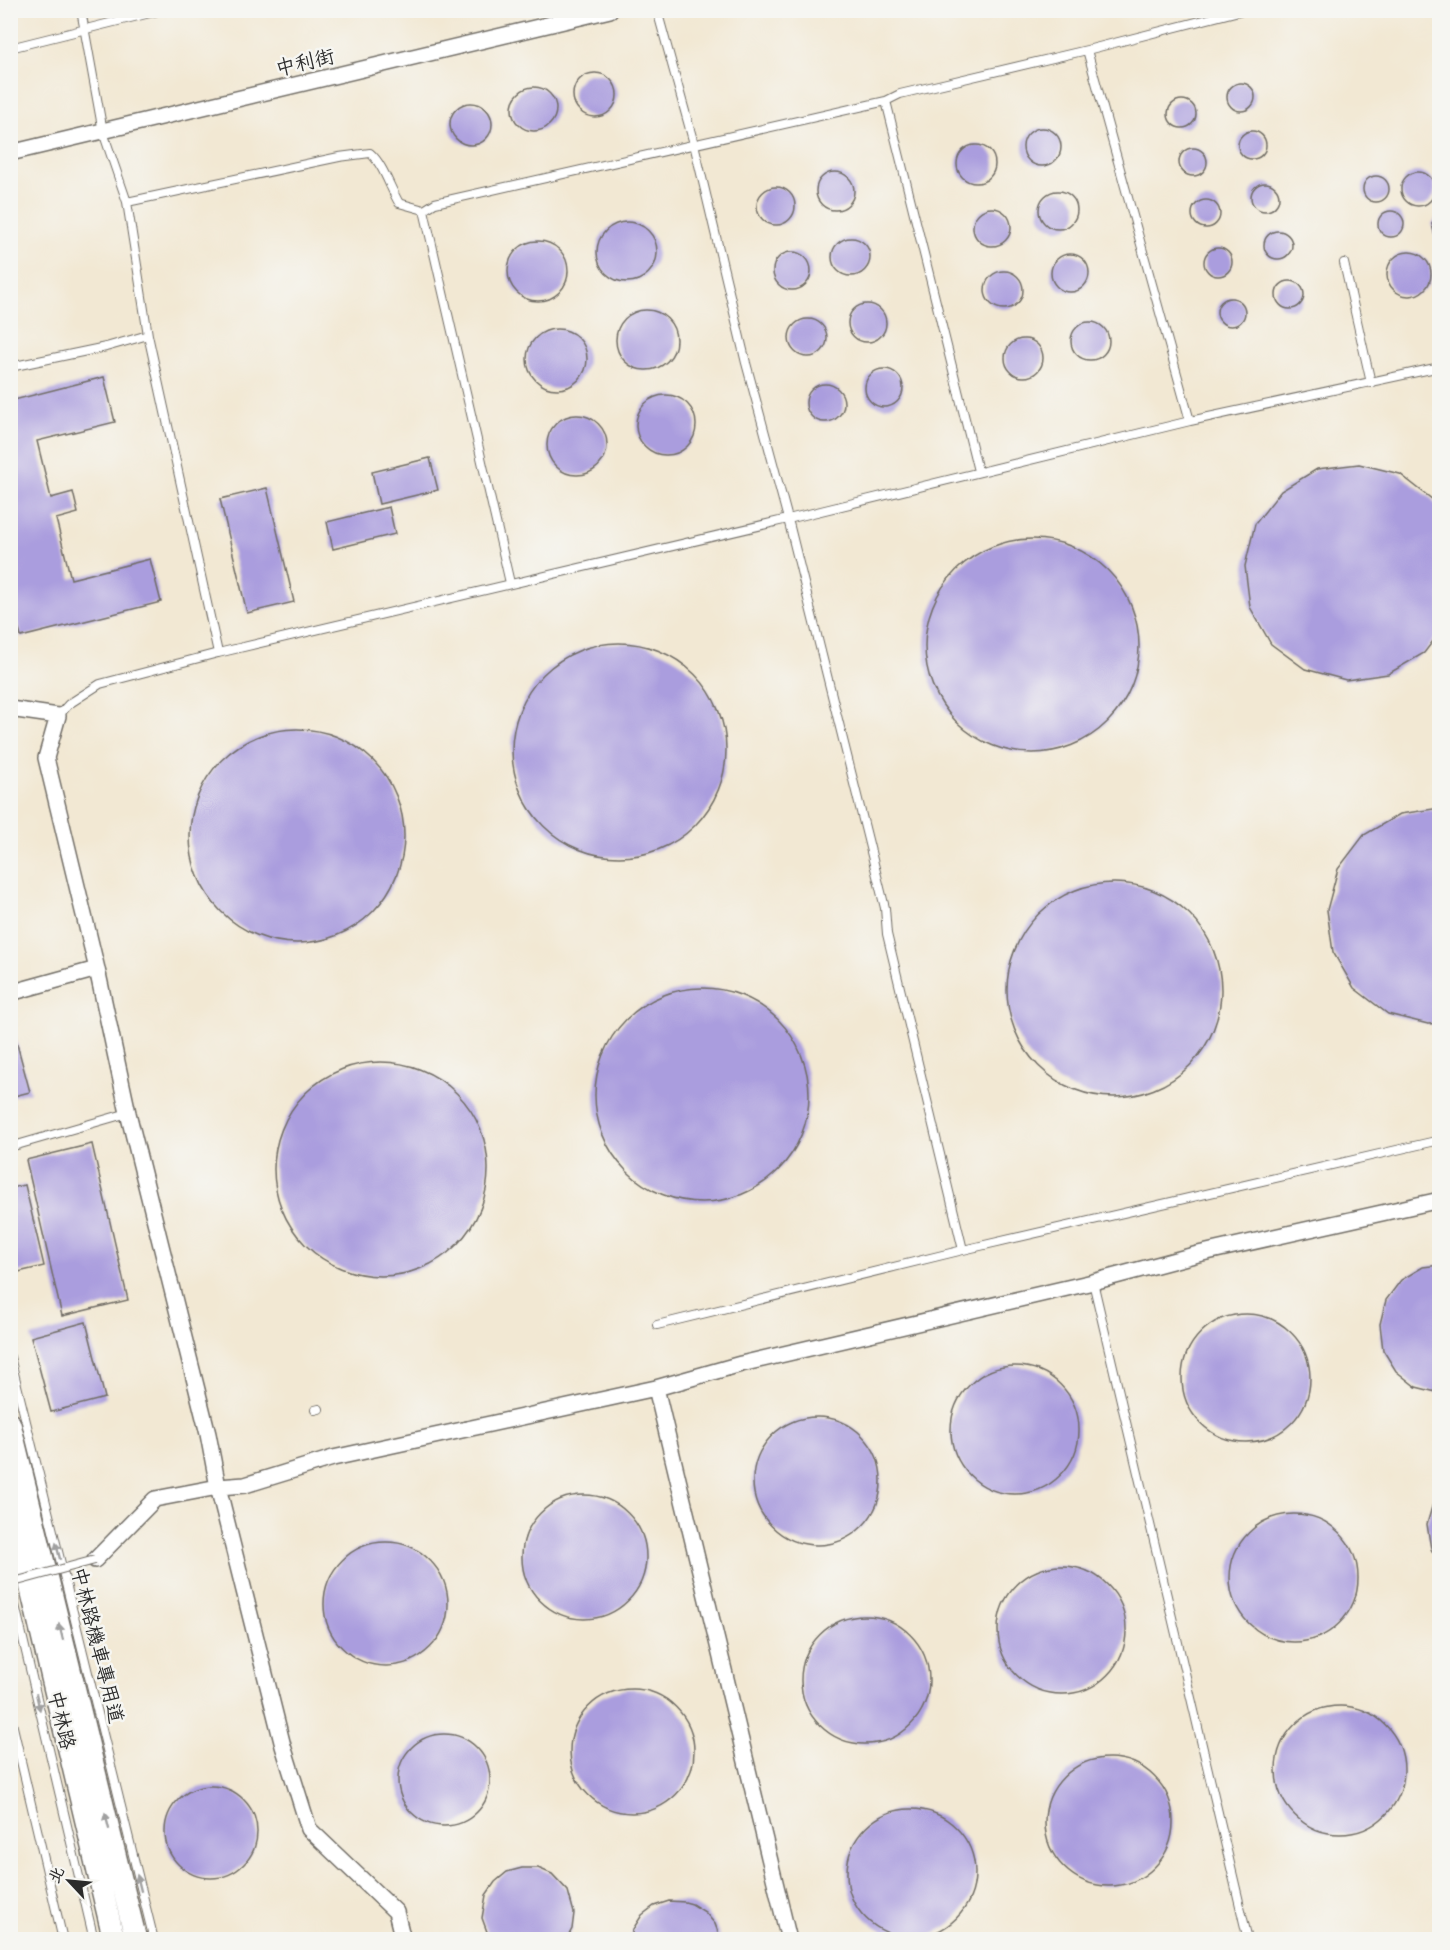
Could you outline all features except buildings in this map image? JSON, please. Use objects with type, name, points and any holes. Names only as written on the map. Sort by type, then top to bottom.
[{"type":"street","name":"中利街","points":[[10,153],[610,10]]},
{"type":"street","points":[[10,709],[58,716],[46,758],[97,969],[128,1113],[208,1434],[218,1487],[283,1746],[309,1829],[396,1912],[403,1940]]},
{"type":"street","points":[[10,993],[97,969]]},
{"type":"street","points":[[95,1560],[155,1498],[218,1487],[245,1485],[333,1458],[656,1388],[741,1364],[1198,1254],[1440,1200]]},
{"type":"street","points":[[656,1388],[789,1940]]},
{"type":"street","points":[[10,1424],[136,1940]]},
{"type":"street","name":"中林路","points":[[10,1500],[114,1940]]},
{"type":"lane","points":[[81,10],[103,132],[127,202],[148,335],[218,653]]},
{"type":"lane","points":[[10,48],[162,10]]},
{"type":"lane","points":[[657,10],[694,144],[746,363],[788,519],[885,908],[887,934],[963,1250]]},
{"type":"lane","points":[[127,202],[339,157],[370,153],[381,168],[399,203],[424,210],[435,203],[886,101],[900,94],[1088,50],[1243,10]]},
{"type":"lane","points":[[1088,50],[1190,422]]},
{"type":"lane","points":[[886,101],[978,471]]},
{"type":"lane","points":[[424,210],[510,583]]},
{"type":"lane","points":[[1344,263],[1371,383]]},
{"type":"lane","points":[[10,367],[106,347],[148,335]]},
{"type":"lane","points":[[58,716],[69,704],[100,684],[218,653],[788,519],[978,471],[1440,367]]},
{"type":"lane","points":[[10,1147],[128,1113]]},
{"type":"lane","points":[[657,1325],[963,1250],[1440,1140]]},
{"type":"lane","points":[[1093,1281],[1248,1940]]},
{"type":"lane","name":"中林路機車專用道","points":[[10,1357],[153,1940]]},
{"type":"lane","points":[[94,1940],[10,1584],[95,1560]]},
{"type":"lane","points":[[10,1714],[63,1940]]}]
